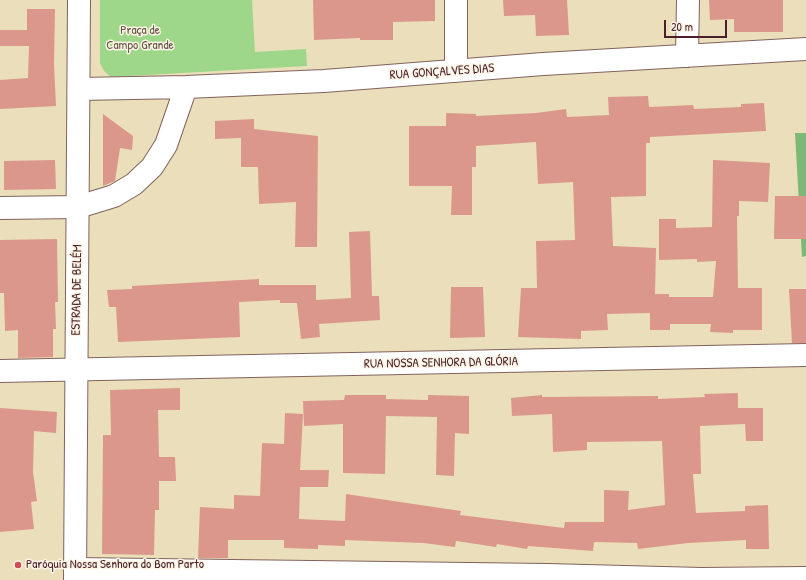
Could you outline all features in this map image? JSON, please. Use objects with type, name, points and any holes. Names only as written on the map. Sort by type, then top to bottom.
[{"type":"street","name":"ESTRADA DE BELÉM","points":[[75,574],[79,0]]},
{"type":"street","points":[[456,0],[456,70]]},
{"type":"street","points":[[687,56],[688,0]]},
{"type":"street","name":"RUA GONÇALVES DIAS","points":[[78,89],[186,87],[324,81],[456,70],[806,49]]},
{"type":"street","points":[[0,208],[78,207],[114,196],[134,184],[152,167],[166,144],[186,87]]},
{"type":"street","name":"RUA NOSSA SENHORA DA GLÓRIA","points":[[0,370],[806,356]]},
{"type":"street","points":[[75,574],[547,575],[701,579],[806,578]]},
{"type":"green space","name":"Praça de Campo Grande","points":[[100,0],[252,0],[255,52],[306,49],[307,66],[111,77],[104,71],[100,63]]},
{"type":"green space","points":[[795,133],[806,133],[806,256],[802,257]]},
{"type":"building","points":[[313,0],[435,0],[435,21],[393,22],[393,40],[360,40],[360,38],[314,40]]},
{"type":"building","points":[[503,0],[567,0],[569,35],[536,36],[535,15],[504,16]]},
{"type":"building","points":[[709,0],[783,0],[783,32],[734,32],[734,19],[710,20]]},
{"type":"building","points":[[27,9],[55,9],[54,64],[56,106],[0,109],[0,80],[28,78],[29,46],[0,46],[0,30],[27,30]]},
{"type":"building","points":[[648,96],[649,107],[693,105],[694,109],[741,107],[741,104],[764,103],[766,131],[650,137],[650,143],[646,143],[646,196],[611,197],[613,246],[656,248],[655,294],[669,294],[669,297],[713,297],[716,261],[697,262],[697,259],[659,260],[659,219],[676,219],[676,228],[712,227],[713,160],[770,163],[768,202],[739,201],[739,216],[737,216],[738,288],[762,288],[762,330],[733,330],[733,333],[710,332],[711,324],[670,324],[670,330],[650,330],[650,313],[607,314],[608,330],[581,331],[581,339],[518,337],[521,288],[537,288],[536,241],[575,240],[573,182],[538,184],[536,142],[476,146],[476,167],[472,167],[472,215],[451,215],[452,186],[409,186],[409,126],[446,126],[446,113],[476,114],[476,116],[536,113],[566,109],[567,117],[609,115],[608,97]]},
{"type":"building","points":[[103,114],[133,136],[132,150],[120,148],[115,181],[103,186]]},
{"type":"building","points":[[254,119],[254,129],[318,136],[317,247],[295,247],[296,202],[259,204],[258,167],[241,167],[241,138],[215,139],[215,121]]},
{"type":"building","points":[[55,160],[56,189],[4,190],[4,161]]},
{"type":"building","points":[[775,196],[806,196],[806,239],[774,239]]},
{"type":"building","points":[[370,231],[372,296],[379,296],[380,320],[319,324],[320,337],[301,339],[297,303],[280,303],[280,300],[239,302],[240,337],[118,342],[116,307],[109,307],[107,290],[132,289],[132,286],[259,279],[259,285],[316,285],[316,300],[351,298],[349,232]]},
{"type":"building","points":[[57,239],[58,302],[55,302],[56,329],[53,329],[53,357],[18,358],[18,330],[5,331],[4,293],[0,293],[0,240]]},
{"type":"building","points":[[451,287],[483,287],[485,337],[450,338]]},
{"type":"building","points":[[789,289],[806,289],[806,343],[792,343]]},
{"type":"building","points":[[180,388],[180,410],[158,410],[159,457],[175,457],[176,481],[159,481],[159,510],[155,510],[154,555],[102,554],[103,435],[111,435],[110,390]]},
{"type":"building","points":[[738,393],[738,408],[763,408],[763,441],[746,441],[745,424],[700,426],[701,474],[693,474],[696,513],[745,511],[745,506],[768,505],[769,549],[746,549],[746,540],[688,543],[638,549],[637,543],[594,542],[593,551],[528,546],[527,549],[497,544],[496,547],[456,541],[455,547],[423,543],[345,540],[345,546],[318,545],[318,549],[284,548],[284,540],[228,540],[228,558],[198,558],[200,507],[234,509],[234,495],[260,496],[262,443],[284,444],[285,413],[303,414],[300,470],[329,470],[328,487],[300,487],[299,519],[345,521],[346,494],[461,511],[460,515],[564,528],[565,522],[604,522],[604,490],[629,491],[628,510],[665,505],[662,441],[587,442],[587,450],[553,452],[552,414],[512,416],[511,398],[542,395],[542,397],[658,396],[658,399],[705,397],[704,394]]},
{"type":"building","points":[[345,395],[386,395],[386,399],[428,400],[428,395],[469,396],[469,434],[455,433],[454,476],[436,475],[437,417],[386,416],[385,474],[343,473],[343,424],[304,426],[303,401],[344,400]]},
{"type":"building","points":[[0,408],[57,412],[56,433],[34,431],[33,472],[37,501],[31,502],[34,529],[0,532]]},
{"type":"place","name":"Paróquia Nossa Senhora do Bom Parto","points":[[18,565]]}]
